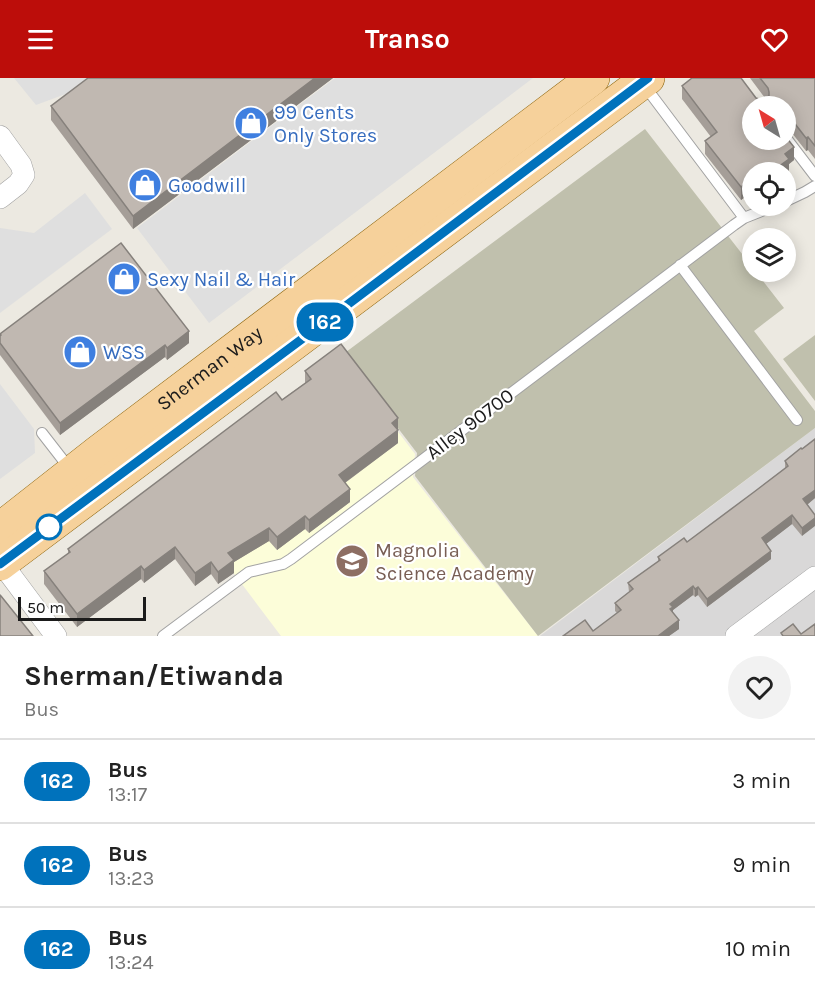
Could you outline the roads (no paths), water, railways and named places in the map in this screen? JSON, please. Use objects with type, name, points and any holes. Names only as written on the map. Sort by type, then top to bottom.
[{"type":"main road","name":"Sherman Way","points":[[0,529],[593,78]]},
{"type":"main road","name":"Sherman Way","points":[[0,563],[645,80]]},
{"type":"street","points":[[0,136],[21,165],[24,175],[18,184],[0,198]]},
{"type":"street","points":[[0,563],[56,636]]},
{"type":"street","points":[[736,636],[815,577]]},
{"type":"lane","points":[[645,80],[744,218]]},
{"type":"lane","points":[[795,150],[815,176]]},
{"type":"lane","points":[[796,196],[815,186]]},
{"type":"lane","name":"Alley 90700","points":[[163,636],[249,572],[283,564],[291,559],[749,216]]},
{"type":"lane","points":[[681,265],[797,420]]},
{"type":"lane","points":[[42,433],[72,472]]},
{"type":"place","name":"99 Cents Only Stores","points":[[251,123]]},
{"type":"place","name":"Goodwill","points":[[145,185]]},
{"type":"place","name":"Sexy Nail & Hair","points":[[124,279]]},
{"type":"place","name":"WSS","points":[[80,352]]},
{"type":"place","name":"Magnolia Science Academy","points":[[352,561]]}]
